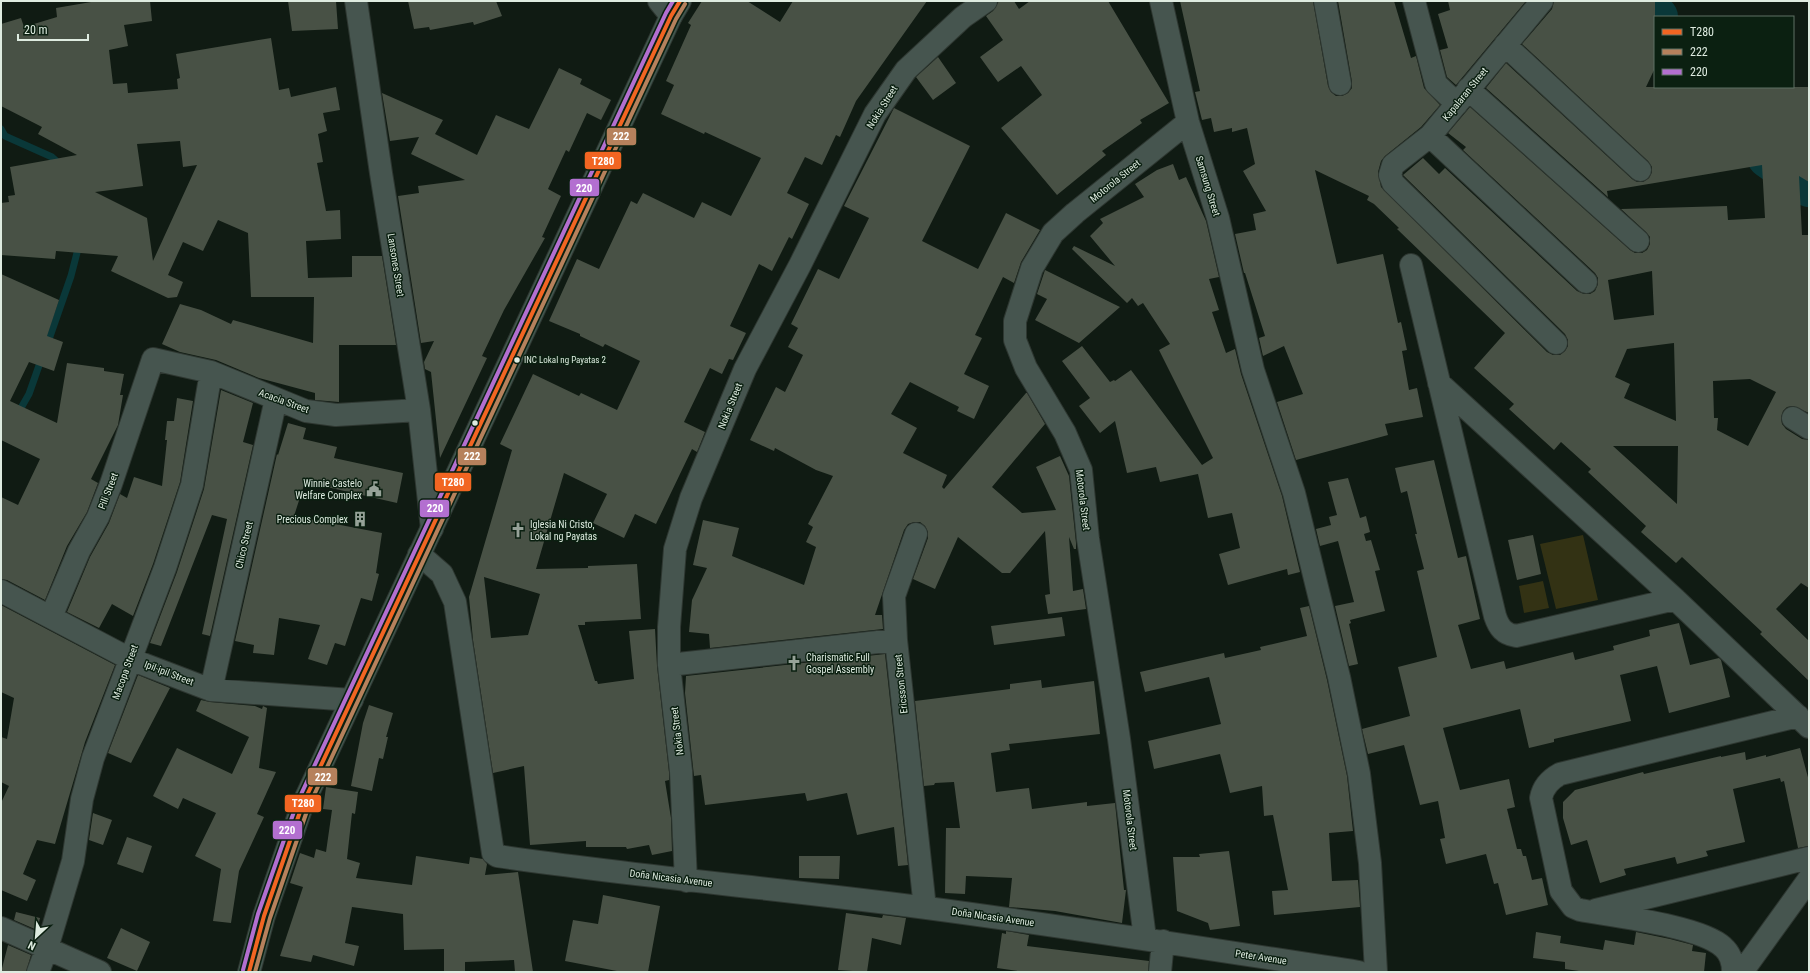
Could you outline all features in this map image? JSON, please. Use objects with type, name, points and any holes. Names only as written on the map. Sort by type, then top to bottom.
[{"type":"main road","points":[[248,972],[264,916],[302,806],[432,529],[670,6]]},
{"type":"street","name":"Lansones Street","points":[[356,1],[381,172],[419,410],[432,529]]},
{"type":"street","name":"Nokia Street","points":[[686,881],[681,770],[669,665],[668,627],[675,550],[691,498],[745,369],[800,265],[875,114],[906,70],[963,17],[986,1]]},
{"type":"street","name":"Samsung Street","points":[[1161,1],[1188,122],[1218,218],[1253,370],[1294,494],[1339,678],[1358,767],[1370,863],[1376,972]]},
{"type":"street","points":[[1325,1],[1340,84]]},
{"type":"street","points":[[1414,1],[1436,84],[1463,97],[1638,241]]},
{"type":"street","name":"Kapalaran Street","points":[[1542,1],[1430,136],[1393,165],[1390,174],[1393,183],[1556,343]]},
{"type":"street","points":[[1505,46],[1640,170]]},
{"type":"street","name":"Motorola Street","points":[[1160,972],[1119,739],[1088,539],[1081,470],[1065,433],[1026,368],[1015,340],[1015,321],[1032,268],[1053,233],[1074,213],[1188,122]]},
{"type":"street","points":[[1430,136],[1586,282]]},
{"type":"street","points":[[1410,265],[1495,616],[1498,625],[1503,632],[1516,636],[1674,599]]},
{"type":"street","name":"Acacia Street","points":[[153,359],[211,372],[306,411],[336,415],[419,410]]},
{"type":"street","name":"Pili Street","points":[[51,618],[79,551],[98,517],[111,484],[153,359]]},
{"type":"street","name":"Macopa Street","points":[[38,972],[47,948],[73,861],[82,799],[93,758],[165,568],[192,486],[211,372]]},
{"type":"street","points":[[1439,383],[1674,599],[1803,722]]},
{"type":"street","name":"Chico Street","points":[[211,690],[276,399]]},
{"type":"street","points":[[896,640],[894,596],[916,534]]},
{"type":"street","name":"Doña Nicasia Avenue","points":[[419,554],[442,574],[455,602],[493,854],[686,881],[925,908],[1154,940]]},
{"type":"street","name":"Ipil-ipil Street","points":[[1,591],[130,659],[211,690],[352,700]]},
{"type":"street","name":"Ericsson Street","points":[[669,665],[896,640],[925,908]]},
{"type":"street","points":[[1733,972],[1731,957],[1723,946],[1686,929],[1589,912],[1573,907],[1560,891],[1541,798],[1542,791],[1552,778],[1560,774],[1803,722]]},
{"type":"street","points":[[1589,912],[1809,858]]},
{"type":"street","points":[[1742,972],[1809,879]]},
{"type":"street","points":[[1,928],[100,972]]},
{"type":"street","name":"Peter Avenue","points":[[1154,940],[1359,972]]},
{"type":"shaded area","points":[[1583,535],[1598,600],[1556,609],[1540,544]]},
{"type":"shaded area","points":[[1543,581],[1549,608],[1524,613],[1519,586]]},
{"type":"building","points":[[97,1],[150,1],[152,21],[124,25],[128,46],[109,50],[113,84],[127,83],[128,93],[178,89],[177,79],[180,78],[176,54],[271,38],[279,90],[289,88],[291,97],[336,87],[340,110],[323,113],[327,131],[318,134],[323,162],[317,163],[326,211],[340,210],[341,239],[306,241],[308,278],[352,277],[352,256],[382,256],[396,345],[339,345],[339,402],[315,400],[315,393],[259,378],[216,360],[180,352],[162,344],[180,304],[201,310],[231,324],[233,320],[313,343],[314,297],[251,297],[248,233],[218,220],[203,251],[183,242],[168,275],[183,282],[177,297],[168,298],[111,271],[118,256],[56,251],[55,259],[1,255],[1,203],[9,202],[8,196],[15,195],[10,167],[77,155],[38,134],[42,127],[1,106],[1,24],[21,18],[24,27],[57,17],[56,8]],"holes":[[[180,141],[183,167],[197,165],[153,261],[147,218],[95,192],[143,186],[137,144]]]},
{"type":"building","points":[[288,1],[336,1],[338,29],[292,31]]},
{"type":"building","points":[[408,1],[496,1],[502,16],[474,25],[473,22],[430,30],[429,27],[414,29]]},
{"type":"building","points":[[702,1],[747,1],[780,22],[793,1],[927,1],[856,101],[840,137],[836,135],[822,165],[805,157],[787,193],[809,204],[792,239],[789,237],[772,271],[759,264],[730,326],[746,333],[733,360],[729,359],[722,374],[710,368],[684,422],[705,432],[697,452],[692,449],[656,524],[635,514],[624,538],[593,523],[607,494],[564,473],[536,569],[588,568],[588,566],[637,564],[641,619],[585,622],[585,625],[578,625],[595,681],[597,681],[598,684],[634,679],[629,631],[655,629],[657,666],[669,772],[669,780],[665,781],[671,818],[672,851],[652,855],[649,845],[627,849],[626,847],[586,847],[586,841],[530,845],[524,766],[493,773],[473,640],[469,597],[512,450],[500,444],[533,374],[579,396],[581,393],[617,410],[640,361],[605,344],[603,347],[580,336],[580,334],[549,321],[577,259],[599,269],[631,201],[637,204],[643,193],[694,218],[702,202],[731,216],[761,158],[705,132],[704,134],[661,114],[674,85],[666,81],[691,25],[688,23]],"holes":[[[484,577],[540,594],[528,635],[491,638]]]},
{"type":"building","points":[[999,1],[1014,1],[1019,9],[1030,1],[1108,1],[1169,103],[1140,120],[1142,123],[1102,151],[1106,155],[1057,195],[1001,128],[1042,95],[1021,66],[998,82],[980,57],[1003,40],[986,16],[993,11]]},
{"type":"building","points":[[1180,1],[1313,1],[1328,86],[1331,92],[1336,96],[1342,96],[1348,93],[1352,88],[1352,82],[1338,1],[1394,1],[1411,58],[1416,56],[1424,88],[1440,105],[1421,127],[1385,156],[1381,161],[1378,172],[1381,187],[1547,352],[1553,355],[1560,355],[1568,346],[1568,340],[1565,334],[1403,175],[1423,158],[1439,174],[1445,168],[1577,291],[1584,294],[1590,294],[1595,291],[1598,284],[1598,278],[1595,273],[1463,150],[1466,147],[1448,133],[1470,107],[1635,253],[1642,253],[1647,250],[1650,244],[1650,237],[1621,209],[1727,206],[1728,220],[1765,218],[1762,165],[1607,191],[1608,197],[1486,88],[1506,63],[1632,179],[1637,182],[1643,182],[1649,178],[1652,172],[1652,167],[1648,161],[1522,44],[1552,9],[1554,1],[1655,1],[1654,70],[1646,87],[1809,87],[1809,182],[1799,176],[1802,235],[1809,235],[1809,413],[1793,406],[1787,407],[1783,411],[1781,418],[1782,424],[1786,429],[1802,439],[1809,440],[1809,588],[1801,583],[1776,609],[1809,641],[1809,681],[1760,634],[1762,632],[1682,557],[1676,563],[1641,532],[1646,526],[1588,472],[1591,469],[1561,442],[1554,450],[1509,409],[1514,404],[1474,368],[1505,333],[1397,229],[1399,228],[1374,204],[1367,200],[1369,196],[1315,170],[1337,264],[1383,254],[1398,323],[1401,322],[1407,350],[1402,351],[1409,390],[1417,388],[1423,417],[1385,424],[1388,435],[1296,460],[1277,402],[1303,394],[1284,346],[1263,356],[1259,338],[1265,336],[1244,273],[1235,234],[1256,230],[1253,214],[1266,211],[1243,171],[1255,164],[1247,128],[1232,132],[1232,128],[1214,132],[1211,118],[1202,120],[1195,92],[1200,91]],"holes":[[[1652,271],[1654,315],[1614,320],[1608,280]],[[1674,343],[1676,421],[1624,398],[1630,384],[1615,377],[1627,349]],[[1750,379],[1776,392],[1748,446],[1717,430],[1718,418],[1714,418],[1713,381]],[[1613,446],[1678,446],[1677,504]]]},
{"type":"building","points":[[1448,1],[1526,1],[1456,85],[1447,77],[1440,50],[1448,48],[1438,14],[1450,10]]},
{"type":"building","points":[[938,57],[956,83],[933,100],[916,77]]},
{"type":"building","points":[[559,68],[582,79],[580,84],[611,100],[601,120],[587,113],[569,152],[566,150],[548,189],[561,196],[542,237],[545,238],[504,310],[482,356],[487,358],[440,458],[431,372],[425,369],[424,362],[434,341],[421,343],[398,196],[419,193],[418,186],[465,180],[411,154],[419,137],[390,141],[382,93],[443,120],[435,134],[477,155],[496,115],[529,129]]},
{"type":"building","points":[[894,108],[970,146],[922,241],[978,269],[1006,213],[1040,230],[1021,262],[1014,283],[1003,277],[975,335],[982,338],[964,374],[989,386],[974,419],[957,411],[959,407],[910,382],[891,414],[917,428],[903,453],[947,475],[942,487],[944,489],[1027,393],[1045,424],[992,487],[1022,513],[1056,510],[1036,467],[1060,456],[1069,476],[1076,543],[1076,549],[1074,549],[1069,537],[1073,591],[1083,589],[1086,609],[1048,614],[1045,595],[1050,594],[1045,531],[1010,573],[1002,573],[958,537],[935,589],[913,579],[928,538],[928,532],[925,526],[920,522],[914,522],[908,524],[904,530],[875,615],[882,615],[883,629],[710,648],[709,634],[689,632],[692,600],[707,568],[693,565],[703,520],[739,528],[732,556],[804,585],[816,547],[806,542],[813,527],[808,524],[833,476],[816,470],[775,448],[774,451],[750,440],[776,387],[785,392],[803,355],[788,347],[798,328],[791,324],[818,269],[839,279],[869,218],[844,206]]},
{"type":"building","points":[[1173,164],[1179,180],[1186,177],[1206,221],[1219,277],[1209,279],[1219,310],[1212,312],[1226,353],[1235,349],[1241,374],[1282,496],[1300,572],[1288,575],[1287,569],[1228,585],[1219,554],[1240,548],[1232,513],[1208,518],[1198,474],[1160,482],[1156,467],[1127,473],[1115,421],[1100,433],[1079,406],[1090,398],[1062,361],[1082,346],[1110,382],[1115,381],[1131,370],[1202,465],[1213,458],[1159,350],[1170,344],[1143,303],[1138,306],[1132,298],[1127,303],[1072,249],[1074,246],[1115,266],[1090,236],[1103,223],[1100,219],[1144,197],[1135,184],[1157,170]]},
{"type":"building","points":[[1045,270],[1120,307],[1079,343],[1035,320],[1047,299],[1037,294]]},
{"type":"building","points":[[1,274],[59,300],[47,336],[63,342],[54,371],[29,362],[10,401],[57,423],[67,363],[104,368],[104,371],[124,374],[120,395],[123,395],[118,425],[91,479],[98,483],[87,512],[67,546],[45,600],[7,580],[1,579],[1,497],[18,505],[40,459],[1,440]]},
{"type":"building","points":[[221,390],[253,403],[243,442],[253,445],[210,636],[202,634],[227,519],[212,515],[161,646],[150,643],[177,572],[204,489]]},
{"type":"building","points":[[177,398],[193,401],[180,482],[153,564],[133,616],[112,604],[99,628],[67,612],[90,557],[109,523],[120,494],[127,498],[134,477],[162,486],[167,440],[165,440],[167,421],[174,421]]},
{"type":"building","points":[[288,423],[306,428],[303,439],[337,447],[334,458],[403,473],[397,503],[305,482],[294,516],[382,533],[376,573],[379,574],[372,601],[361,598],[345,646],[335,643],[327,665],[308,659],[320,625],[279,618],[274,655],[253,653],[254,645],[235,641],[277,454],[278,455]]},
{"type":"building","points":[[1434,460],[1458,558],[1466,556],[1480,619],[1458,625],[1471,669],[1504,661],[1506,669],[1573,652],[1575,660],[1614,650],[1613,646],[1650,636],[1649,630],[1679,623],[1690,665],[1719,658],[1721,660],[1730,697],[1669,713],[1657,666],[1620,675],[1631,721],[1554,739],[1554,742],[1529,748],[1520,709],[1443,728],[1460,790],[1509,779],[1515,807],[1507,809],[1517,849],[1521,849],[1523,856],[1526,856],[1532,880],[1542,878],[1548,905],[1506,915],[1498,883],[1494,884],[1486,854],[1446,864],[1440,839],[1445,838],[1438,801],[1420,805],[1404,745],[1368,754],[1362,729],[1410,716],[1398,667],[1437,657],[1417,571],[1424,569],[1415,534],[1417,534],[1407,491],[1401,493],[1395,468]]},
{"type":"building","points":[[1348,478],[1360,518],[1366,516],[1370,532],[1364,534],[1366,541],[1371,540],[1380,570],[1375,571],[1385,611],[1350,620],[1351,623],[1349,624],[1358,664],[1349,666],[1335,606],[1354,602],[1338,541],[1320,546],[1316,529],[1331,525],[1329,517],[1337,515],[1328,482]]},
{"type":"building","points":[[1533,535],[1541,574],[1517,580],[1508,540]]},
{"type":"building","points":[[1,605],[115,665],[85,742],[55,844],[37,840],[23,874],[36,880],[27,901],[1,890],[1,803],[9,786],[1,782],[1,737],[7,739],[14,698],[1,692]]},
{"type":"building","points":[[1309,606],[1327,680],[1347,776],[1353,831],[1329,833],[1332,881],[1358,880],[1360,907],[1274,915],[1272,891],[1288,890],[1273,815],[1264,816],[1262,786],[1230,793],[1220,754],[1154,769],[1148,741],[1221,724],[1209,677],[1145,692],[1140,672],[1224,653],[1225,658],[1261,650],[1260,647],[1307,636],[1300,608]]},
{"type":"building","points":[[1062,617],[1065,636],[994,645],[991,626]]},
{"type":"building","points":[[885,654],[908,865],[898,866],[894,827],[857,835],[847,793],[807,801],[805,793],[705,805],[701,775],[694,776],[685,693],[686,676]]},
{"type":"building","points":[[138,675],[170,688],[131,763],[108,753]]},
{"type":"building","points":[[1041,680],[1042,688],[1094,681],[1100,734],[1009,744],[1010,750],[991,753],[996,792],[1029,788],[1032,809],[1087,802],[1087,806],[1115,803],[1124,890],[1126,890],[1122,923],[1055,911],[1009,907],[1012,878],[966,876],[965,894],[945,893],[946,828],[960,828],[954,782],[935,783],[934,785],[924,786],[915,701],[1010,689],[1010,684]]},
{"type":"building","points":[[201,700],[255,706],[262,709],[263,706],[267,708],[259,768],[276,772],[257,814],[264,817],[239,871],[231,923],[213,921],[221,869],[195,856],[216,813],[183,798],[178,809],[153,796],[177,748],[232,774],[249,737],[196,711]]},
{"type":"building","points":[[369,705],[393,713],[386,737],[388,737],[383,759],[379,758],[372,791],[351,786],[363,723]]},
{"type":"building","points":[[1800,748],[1809,781],[1809,846],[1798,848],[1784,781],[1781,782],[1780,778],[1733,789],[1745,842],[1706,851],[1708,856],[1677,864],[1675,857],[1624,869],[1626,875],[1600,883],[1587,840],[1571,845],[1563,818],[1563,802],[1575,790],[1643,772],[1644,774],[1721,756],[1745,752],[1746,760],[1766,755],[1766,757]]},
{"type":"building","points":[[326,787],[358,792],[355,814],[352,813],[347,859],[360,863],[356,878],[412,885],[416,856],[469,864],[470,857],[483,859],[487,864],[485,875],[518,872],[533,972],[515,972],[514,960],[465,962],[465,972],[444,972],[444,949],[404,950],[403,914],[352,907],[345,943],[359,946],[354,966],[313,955],[311,962],[280,956],[303,887],[290,883],[300,853],[314,858],[316,849],[326,852],[332,810],[323,809]]},
{"type":"building","points":[[93,813],[112,820],[103,845],[89,840]]},
{"type":"building","points":[[127,837],[152,846],[143,873],[117,864]]},
{"type":"building","points":[[1229,851],[1240,926],[1210,930],[1208,923],[1177,911],[1173,857],[1200,857],[1199,854]]},
{"type":"building","points":[[799,856],[840,856],[839,879],[799,878]]},
{"type":"building","points":[[603,895],[660,906],[648,972],[622,972],[565,961],[573,920],[598,924]]},
{"type":"building","points":[[16,912],[40,918],[37,930],[14,920]]},
{"type":"building","points":[[846,913],[882,918],[883,915],[906,918],[901,945],[872,938],[867,972],[838,970]]},
{"type":"building","points":[[121,928],[150,942],[137,971],[107,958]]},
{"type":"building","points":[[1006,931],[1029,935],[1027,946],[1149,961],[1148,972],[1024,972],[997,968],[1002,933],[1006,934]]},
{"type":"building","points":[[1536,932],[1561,936],[1560,943],[1603,950],[1605,940],[1634,945],[1636,932],[1670,939],[1693,945],[1692,951],[1706,953],[1704,972],[1586,972],[1565,969],[1565,962],[1533,958]]},
{"type":"building","points":[[8,945],[31,955],[26,972],[1,972]]},
{"type":"waterway","points":[[1639,1],[1656,16]]},
{"type":"waterway","points":[[1722,88],[1768,157],[1809,186]]},
{"type":"waterway","points":[[1,129],[5,136],[52,157],[61,165]]},
{"type":"waterway","points":[[47,345],[71,276],[79,245]]},
{"type":"waterway","points":[[17,415],[29,394],[42,357]]},
{"type":"transit line","name":"220","points":[[243,970],[258,914],[297,803],[666,13],[673,1]]},
{"type":"transit line","name":"T280","points":[[249,972],[264,916],[302,806],[671,16],[680,1]]},
{"type":"transit line","name":"222","points":[[255,972],[270,918],[308,808],[676,19],[685,4]]},
{"type":"place","name":"INC Lokal ng Payatas 2","points":[[517,360]]},
{"type":"place","name":"Winnie Castelo Welfare Complex","points":[[374,489]]},
{"type":"place","name":"Precious Complex","points":[[360,519]]},
{"type":"place","name":"Iglesia Ni Cristo, Lokal ng Payatas","points":[[518,530]]},
{"type":"place","name":"Charismatic Full Gospel Assembly","points":[[794,663]]}]
